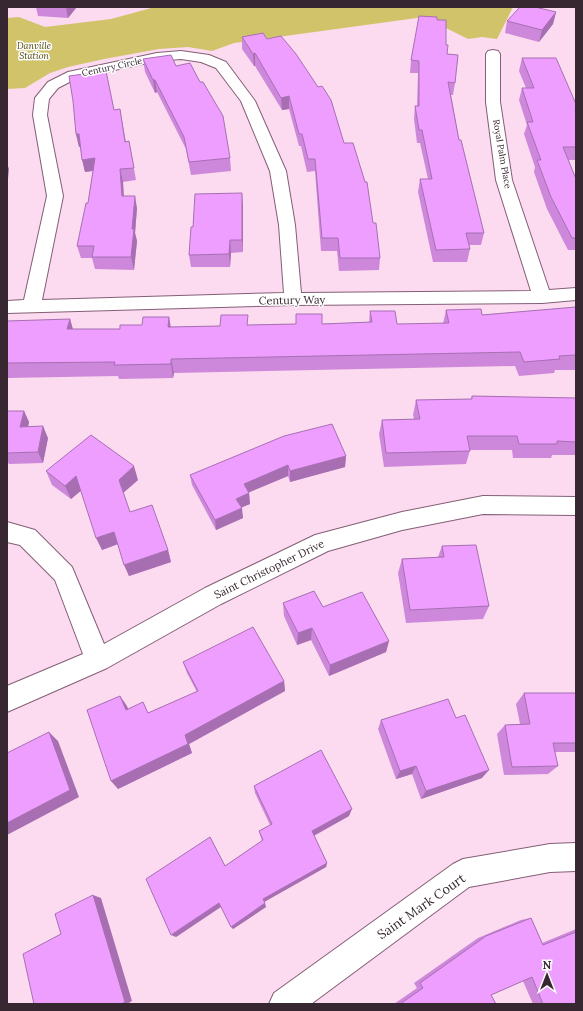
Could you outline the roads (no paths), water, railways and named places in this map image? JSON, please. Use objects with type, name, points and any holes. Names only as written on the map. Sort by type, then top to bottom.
[{"type":"street","name":"Royal Palm Place","points":[[493,54],[493,102],[504,180],[542,297]]},
{"type":"street","name":"Century Circle","points":[[32,306],[55,196],[40,114],[42,98],[53,85],[73,75],[157,57],[181,55],[204,58],[221,65],[248,101],[278,171],[287,225],[293,300]]},
{"type":"street","name":"Century Way","points":[[7,306],[542,297],[576,294]]},
{"type":"street","name":"Saint Christopher Drive","points":[[7,699],[98,660],[213,596],[323,542],[402,521],[483,505],[576,506]]},
{"type":"street","points":[[7,532],[27,538],[64,574],[98,660]]},
{"type":"street","name":"Saint Mark Court","points":[[285,1004],[463,874],[550,858],[576,857]]},
{"type":"park label","name":"Danville Station","points":[[34,52]]}]
